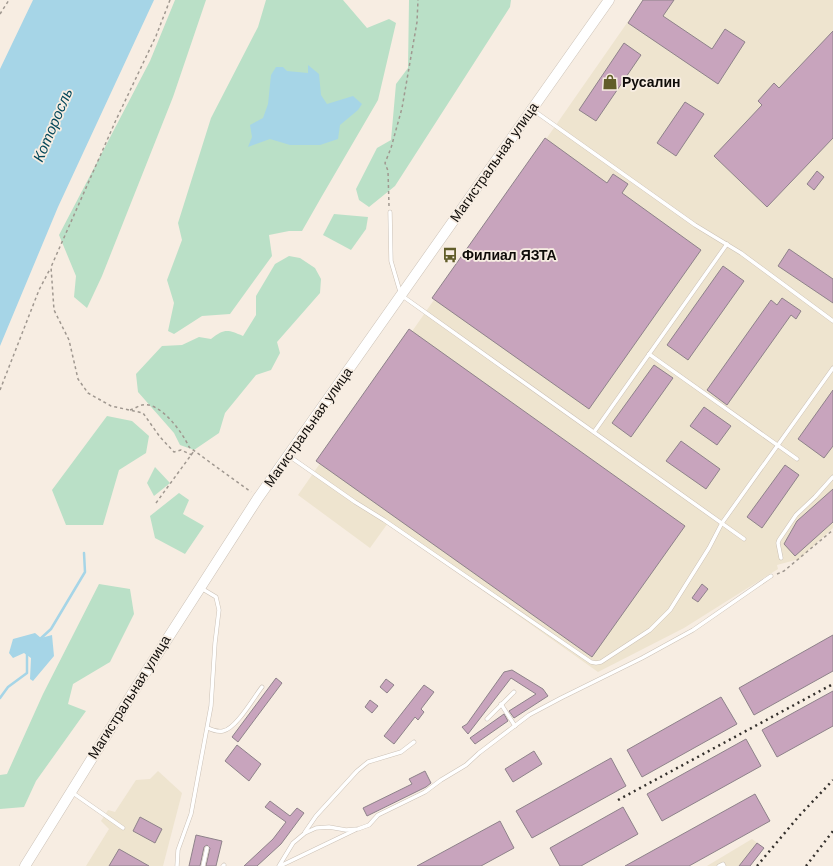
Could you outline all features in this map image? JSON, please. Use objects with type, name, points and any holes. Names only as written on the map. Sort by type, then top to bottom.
[{"type":"main road","name":"Магистральная улица","points":[[25,866],[70,792],[258,498],[609,0]]},
{"type":"lane","points":[[531,109],[695,226],[727,244],[757,264],[833,321]]},
{"type":"lane","points":[[390,212],[391,261],[401,295],[744,539]]},
{"type":"lane","points":[[594,432],[727,244]]},
{"type":"lane","points":[[649,354],[797,459]]},
{"type":"lane","points":[[288,455],[591,662],[596,663],[601,662],[650,630],[660,621],[674,603],[709,548],[722,523],[833,368]]},
{"type":"lane","points":[[781,558],[778,543],[779,540],[796,515],[833,477]]},
{"type":"lane","points":[[279,866],[369,825],[378,816],[426,792],[441,780],[466,765],[479,753],[529,715],[642,658],[693,630],[772,576]]},
{"type":"lane","points":[[177,866],[178,850],[191,814],[208,728],[219,610],[216,597],[200,587]]},
{"type":"lane","points":[[208,728],[223,731],[229,729],[236,723],[262,687]]},
{"type":"lane","points":[[487,719],[514,692]]},
{"type":"lane","points":[[501,704],[515,726]]},
{"type":"lane","points":[[279,866],[293,843],[305,832],[316,816],[358,771],[368,762],[401,752],[414,742]]},
{"type":"lane","points":[[70,792],[123,828]]},
{"type":"lane","points":[[305,832],[316,828],[329,827],[346,830],[358,829]]},
{"type":"lane","points":[[203,866],[207,848]]},
{"type":"lane","points":[[719,866],[723,864],[724,866]]},
{"type":"path","points":[[0,14],[9,0]]},
{"type":"path","points":[[0,390],[40,290],[116,120],[156,36],[170,0]]},
{"type":"path","points":[[390,212],[388,178],[385,163],[391,148],[402,108],[417,22],[418,0]]},
{"type":"path","points":[[51,267],[54,310],[69,340],[78,379],[88,393],[111,406],[143,413],[160,437],[174,452],[181,450],[192,455]]},
{"type":"path","points":[[130,410],[143,405],[159,408],[185,437],[189,447],[258,498]]},
{"type":"path","points":[[156,503],[194,451]]},
{"type":"path","points":[[772,576],[784,571],[833,530]]},
{"type":"shaded area","points":[[643,0],[833,0],[833,528],[799,559],[777,565],[778,569],[684,628],[598,672],[388,523],[370,548],[298,495]]},
{"type":"shaded area","points":[[158,771],[182,793],[163,866],[86,866],[109,829],[101,821],[108,810],[115,812],[136,780],[150,779]]},
{"type":"shaded area","points":[[752,839],[764,848],[750,866],[707,866]]},
{"type":"green space","points":[[175,0],[206,0],[173,97],[102,276],[87,308],[74,297],[76,276],[59,235],[150,61]]},
{"type":"green space","points":[[266,0],[343,0],[367,28],[389,19],[396,23],[378,100],[302,231],[289,231],[269,235],[272,256],[230,314],[202,316],[174,334],[168,331],[174,303],[167,280],[182,240],[178,223],[211,118],[258,27]]},
{"type":"green space","points":[[409,0],[511,0],[510,7],[395,186],[369,207],[359,200],[356,189],[377,148],[391,140],[396,84],[408,68]]},
{"type":"green space","points":[[334,214],[368,217],[366,229],[351,250],[323,235]]},
{"type":"green space","points":[[289,256],[300,258],[315,268],[321,279],[320,293],[277,342],[280,353],[271,370],[256,375],[225,413],[219,433],[194,450],[180,445],[174,433],[138,392],[136,374],[162,346],[182,345],[199,337],[211,339],[220,333],[227,331],[243,336],[256,315],[256,296],[275,264]]},
{"type":"green space","points":[[107,416],[132,421],[149,436],[146,453],[119,470],[103,525],[66,525],[52,490]]},
{"type":"green space","points":[[155,467],[170,483],[154,496],[147,483]]},
{"type":"green space","points":[[179,493],[189,500],[183,514],[204,526],[185,554],[155,538],[150,516]]},
{"type":"green space","points":[[99,584],[130,589],[134,614],[110,662],[73,684],[68,704],[86,711],[36,781],[24,807],[0,809],[0,775],[7,774],[43,694]]},
{"type":"water","name":"Которосль","points":[[33,0],[154,0],[58,207],[0,346],[0,69]]},
{"type":"water","points":[[308,65],[319,74],[321,95],[327,104],[353,96],[362,104],[358,110],[340,125],[338,139],[320,145],[290,145],[270,139],[248,147],[252,137],[250,125],[263,118],[268,104],[271,75],[276,67],[283,67],[287,71],[308,73]]},
{"type":"water","points":[[35,633],[41,638],[52,635],[54,656],[33,681],[30,679],[31,658],[24,653],[13,658],[9,653],[13,639]]},
{"type":"building","points":[[643,0],[674,0],[663,16],[712,49],[725,29],[745,42],[718,84],[628,23]]},
{"type":"building","points":[[833,31],[833,138],[767,207],[714,156],[762,105],[758,101],[774,83],[779,88]]},
{"type":"building","name":"Русалин","points":[[624,43],[641,55],[596,121],[579,110]]},
{"type":"building","points":[[685,102],[704,114],[676,156],[657,143]]},
{"type":"building","points":[[545,138],[607,183],[613,174],[628,184],[622,193],[701,250],[589,409],[432,298]]},
{"type":"building","points":[[817,171],[824,177],[814,190],[807,184]]},
{"type":"building","points":[[789,249],[833,279],[833,303],[778,266]]},
{"type":"building","points":[[723,266],[744,281],[688,360],[667,345]]},
{"type":"building","points":[[782,298],[801,311],[796,319],[791,315],[727,405],[707,390],[771,300],[777,305]]},
{"type":"building","points":[[409,329],[685,526],[592,657],[316,461]]},
{"type":"building","points":[[654,365],[673,378],[631,437],[612,423]]},
{"type":"building","points":[[833,390],[833,446],[824,458],[798,439]]},
{"type":"building","points":[[704,407],[731,426],[717,445],[690,426]]},
{"type":"building","points":[[681,441],[720,469],[706,489],[666,461]]},
{"type":"building","points":[[785,465],[799,475],[762,528],[747,517]]},
{"type":"building","points":[[833,489],[833,522],[795,556],[784,544],[797,521]]},
{"type":"building","points":[[702,584],[708,589],[698,602],[692,598]]},
{"type":"building","points":[[833,635],[833,671],[754,715],[739,688]]},
{"type":"building","points":[[512,670],[543,689],[548,696],[514,718],[509,711],[536,694],[511,678],[468,734],[462,727],[467,724],[504,672]]},
{"type":"building","points":[[276,678],[282,683],[238,742],[232,737]]},
{"type":"building","points":[[386,679],[394,685],[387,693],[380,687]]},
{"type":"building","points":[[424,685],[434,692],[421,709],[424,712],[418,720],[415,717],[394,744],[384,736]]},
{"type":"building","points":[[833,691],[833,726],[777,757],[762,730]]},
{"type":"building","points":[[721,697],[737,724],[642,777],[627,750]]},
{"type":"building","points":[[370,700],[378,706],[372,713],[365,707]]},
{"type":"building","points":[[504,714],[508,721],[475,744],[470,738]]},
{"type":"building","points":[[746,739],[761,766],[662,821],[647,794]]},
{"type":"building","points":[[237,745],[261,764],[249,781],[225,761]]},
{"type":"building","points":[[534,751],[542,764],[513,782],[505,769]]},
{"type":"building","points":[[611,758],[626,786],[532,838],[516,811]]},
{"type":"building","points":[[425,771],[431,783],[426,787],[367,816],[363,808],[412,784],[409,779]]},
{"type":"building","points":[[755,794],[770,821],[689,866],[625,866]]},
{"type":"building","points":[[270,801],[290,816],[297,808],[304,813],[281,844],[257,866],[244,866],[273,839],[286,822],[265,807]]},
{"type":"building","points":[[623,807],[638,834],[581,866],[560,866],[550,848]]},
{"type":"building","points":[[140,817],[162,829],[155,843],[133,831]]},
{"type":"building","points":[[500,821],[514,848],[481,866],[417,866]]},
{"type":"building","points":[[196,835],[222,841],[216,866],[206,866],[210,848],[207,845],[204,847],[200,866],[189,866]]},
{"type":"building","points":[[757,843],[764,848],[750,866],[739,866]]},
{"type":"building","points":[[119,849],[149,866],[109,866]]},
{"type":"waterway","points":[[39,640],[51,629],[85,572],[84,553]]},
{"type":"waterway","points":[[0,698],[8,687],[27,673],[27,652]]},
{"type":"railway","points":[[618,800],[833,684]]},
{"type":"railway","points":[[757,866],[799,816],[833,780]]},
{"type":"railway","points":[[806,866],[833,831]]},
{"type":"place","name":"Русалин","points":[[610,82]]},
{"type":"place","name":"Филиал ЯЗТА","points":[[450,255]]}]
